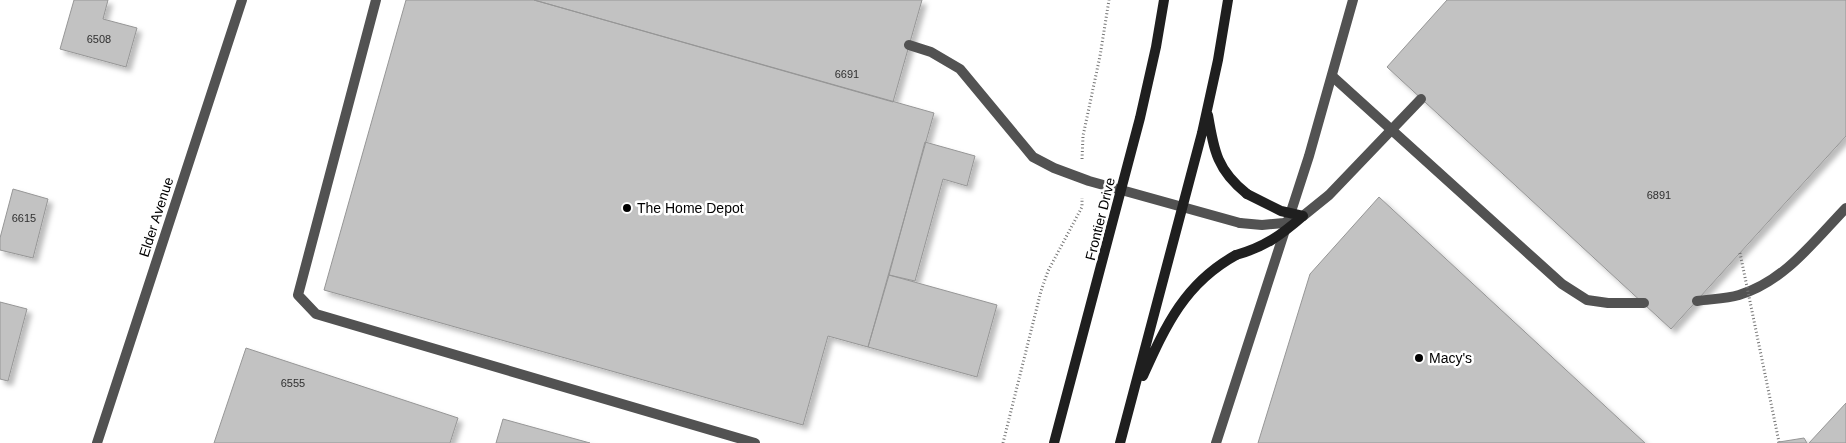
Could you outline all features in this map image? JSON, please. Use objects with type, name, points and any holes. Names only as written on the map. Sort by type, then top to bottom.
[{"type":"main road","name":"Frontier Drive","points":[[1054,443],[1142,109],[1164,0]]},
{"type":"main road","points":[[1120,443],[1208,108],[1228,0]]},
{"type":"main road","points":[[1208,108],[1213,146],[1222,168],[1233,182],[1247,194],[1281,211],[1303,216]]},
{"type":"main road","points":[[1130,406],[1159,340],[1178,307],[1196,283],[1217,265],[1236,255],[1256,249],[1283,233],[1303,216]]},
{"type":"street","name":"Elder Avenue","points":[[97,443],[242,0]]},
{"type":"street","points":[[376,0],[298,295],[316,314],[755,443]]},
{"type":"street","points":[[1216,443],[1309,156],[1352,0]]},
{"type":"street","points":[[909,45],[931,52],[960,69],[1033,157],[1054,168],[1082,178],[1240,223],[1262,225],[1284,223],[1303,216],[1329,195],[1421,99]]},
{"type":"street","points":[[1332,76],[1562,284],[1586,300],[1644,304]]},
{"type":"street","points":[[1697,301],[1739,295],[1769,282],[1789,266],[1846,208]]},
{"type":"path","points":[[1003,443],[1041,291],[1048,271],[1082,206],[1082,136],[1100,56],[1109,0]]},
{"type":"path","points":[[1740,253],[1779,442]]},
{"type":"building","points":[[74,0],[108,0],[103,19],[137,28],[126,67],[60,49]]},
{"type":"building","name":"The Home Depot","points":[[406,0],[534,0],[934,113],[868,347],[828,336],[803,425],[324,290]]},
{"type":"building","points":[[534,0],[922,0],[893,102]]},
{"type":"building","points":[[1447,0],[1846,0],[1846,136],[1671,329],[1387,67]]},
{"type":"building","points":[[925,142],[975,156],[967,186],[943,179],[915,281],[889,275]]},
{"type":"building","points":[[13,189],[48,199],[33,258],[0,250],[0,238]]},
{"type":"building","name":"Macy's","points":[[1379,197],[1645,443],[1258,443],[1310,274]]},
{"type":"building","points":[[889,275],[997,305],[977,377],[868,347]]},
{"type":"building","points":[[0,302],[27,309],[8,381],[0,379]]},
{"type":"building","points":[[246,348],[458,418],[450,443],[214,443]]},
{"type":"building","points":[[1846,403],[1846,443],[1809,443]]},
{"type":"building","points":[[503,419],[590,443],[496,443]]},
{"type":"building","points":[[1804,438],[1807,443],[1777,443],[1779,442]]},
{"type":"place","name":"The Home Depot","points":[[627,208]]},
{"type":"place","name":"Macy's","points":[[1419,358]]}]
